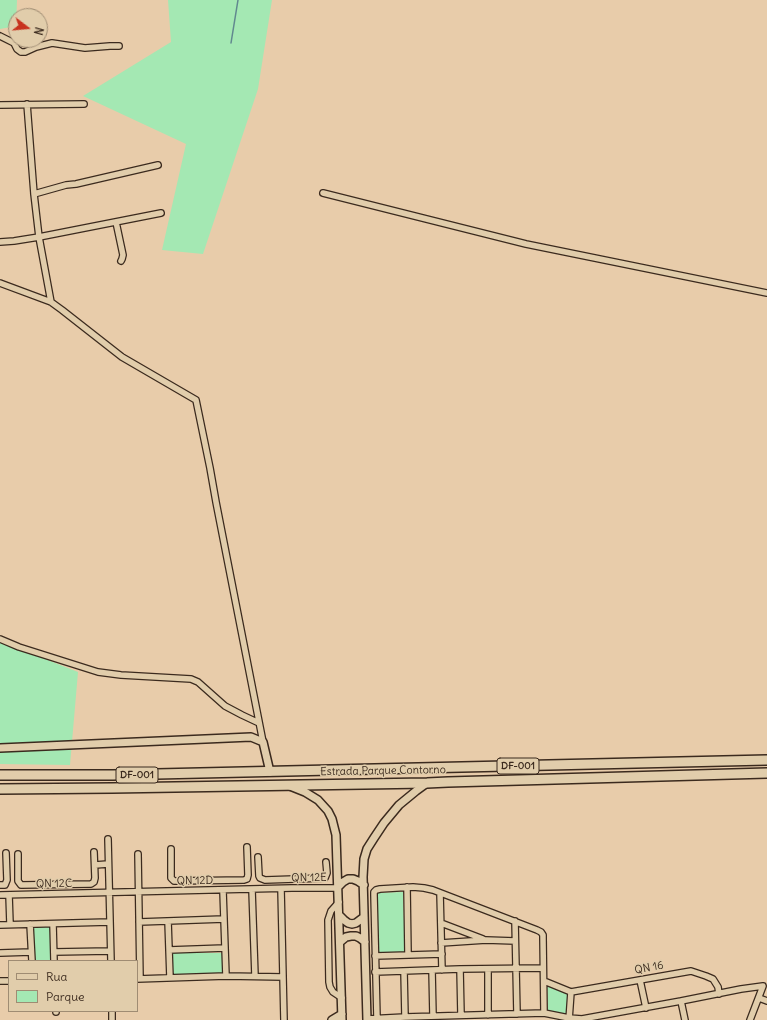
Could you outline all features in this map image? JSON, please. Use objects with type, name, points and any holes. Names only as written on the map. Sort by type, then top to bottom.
[{"type":"highway","name":"Estrada Parque Contorno","points":[[1,775],[113,775],[270,772],[745,761],[767,759]]},
{"type":"highway","points":[[448,768],[450,775],[448,782]]},
{"type":"highway","name":"Estrada Parque Contorno","points":[[0,789],[427,783],[767,773]]},
{"type":"highway","points":[[112,788],[107,787],[103,782],[106,778],[113,775]]},
{"type":"main road","points":[[0,748],[251,737],[263,742],[270,772]]},
{"type":"main road","points":[[367,1019],[364,942],[364,859],[367,849],[384,823],[399,805],[427,783]]},
{"type":"main road","points":[[286,785],[305,792],[318,800],[328,811],[336,834],[342,1017],[332,1020]]},
{"type":"main road","points":[[0,794],[32,788]]},
{"type":"main road","points":[[338,888],[348,879],[353,879],[364,885]]},
{"type":"main road","points":[[339,915],[348,923],[352,924],[364,917]]},
{"type":"main road","points":[[340,942],[346,937],[351,936],[356,936],[364,942]]},
{"type":"street","points":[[0,36],[14,43],[17,49],[21,52],[52,43],[85,48],[119,46]]},
{"type":"street","points":[[27,104],[39,237],[51,302]]},
{"type":"street","points":[[0,105],[84,104]]},
{"type":"street","points":[[34,194],[66,185],[158,165]]},
{"type":"street","points":[[323,193],[526,244],[767,293]]},
{"type":"street","points":[[0,242],[39,237],[161,213]]},
{"type":"street","points":[[116,222],[122,255],[121,262]]},
{"type":"street","points":[[0,283],[51,302],[122,357],[196,400],[263,742]]},
{"type":"street","points":[[0,639],[19,647],[98,672],[121,675],[191,679],[198,682],[225,706],[259,723]]},
{"type":"street","points":[[108,839],[111,960]]},
{"type":"street","points":[[171,849],[171,878],[172,881],[177,882],[247,879],[247,847]]},
{"type":"street","points":[[18,854],[18,882],[21,885],[93,883],[95,878],[94,852]]},
{"type":"street","points":[[0,886],[5,885],[6,880],[6,853]]},
{"type":"street","points":[[138,854],[139,979],[226,976],[283,977]]},
{"type":"street","points":[[258,857],[258,876],[265,880],[325,878],[327,873],[326,862]]},
{"type":"street","points":[[95,865],[108,864]]},
{"type":"street","points":[[292,879],[292,888]]},
{"type":"street","points":[[209,880],[210,890]]},
{"type":"street","points":[[407,887],[408,954]]},
{"type":"street","points":[[377,1018],[374,892],[380,889],[407,887],[433,890],[515,921],[537,930],[543,935],[544,1014]]},
{"type":"street","name":"QN 12E","points":[[281,889],[338,888]]},
{"type":"street","points":[[281,889],[284,1020]]},
{"type":"street","name":"QN 12D","points":[[109,893],[281,889]]},
{"type":"street","points":[[224,890],[226,976]]},
{"type":"street","points":[[252,890],[255,976]]},
{"type":"street","name":"QN 12C","points":[[0,895],[109,893]]},
{"type":"street","points":[[440,893],[442,970]]},
{"type":"street","points":[[9,895],[10,924]]},
{"type":"street","points":[[339,902],[331,911],[328,920],[329,982],[333,992],[342,998]]},
{"type":"street","points":[[139,922],[224,919]]},
{"type":"street","points":[[168,921],[170,978]]},
{"type":"street","points":[[515,921],[517,1014]]},
{"type":"street","points":[[0,925],[110,922]]},
{"type":"street","points":[[441,923],[486,940]]},
{"type":"street","points":[[30,924],[32,960]]},
{"type":"street","points":[[53,924],[54,960]]},
{"type":"street","points":[[364,933],[374,933]]},
{"type":"street","points":[[441,943],[486,940],[515,941]]},
{"type":"street","points":[[169,950],[225,948]]},
{"type":"street","points":[[54,952],[110,951]]},
{"type":"street","points":[[0,953],[31,952]]},
{"type":"street","points":[[375,956],[442,954]]},
{"type":"street","points":[[375,972],[543,968]]},
{"type":"street","points":[[460,969],[461,1016]]},
{"type":"street","points":[[488,969],[488,1015]]},
{"type":"street","points":[[432,970],[433,1016]]},
{"type":"street","points":[[404,971],[407,1018]]},
{"type":"street","name":"QN 16","points":[[571,992],[691,971],[713,979],[718,987],[719,994]]},
{"type":"street","points":[[640,980],[646,1008]]},
{"type":"street","points":[[544,981],[571,992],[569,1019]]},
{"type":"street","points":[[367,1019],[517,1014],[530,1017],[544,1014],[569,1019],[582,1019],[681,1002],[741,989],[765,986]]},
{"type":"street","points":[[748,1020],[765,986]]},
{"type":"street","points":[[759,998],[767,1002]]},
{"type":"street","points":[[681,1002],[685,1020]]},
{"type":"green space","points":[[0,0],[17,0],[17,8],[8,8],[8,28],[0,29]]},
{"type":"green space","points":[[168,0],[272,0],[258,89],[203,254],[162,250],[186,144],[83,96],[171,42]]},
{"type":"green space","points":[[0,641],[78,672],[70,765],[0,764]]},
{"type":"green space","points":[[403,892],[405,952],[378,953],[376,893]]},
{"type":"green space","points":[[50,926],[51,960],[33,960],[32,927]]},
{"type":"green space","points":[[172,953],[222,953],[222,974],[172,974]]},
{"type":"green space","points":[[547,986],[569,995],[566,1016],[548,1011]]},
{"type":"waterway","points":[[231,43],[238,0]]}]
